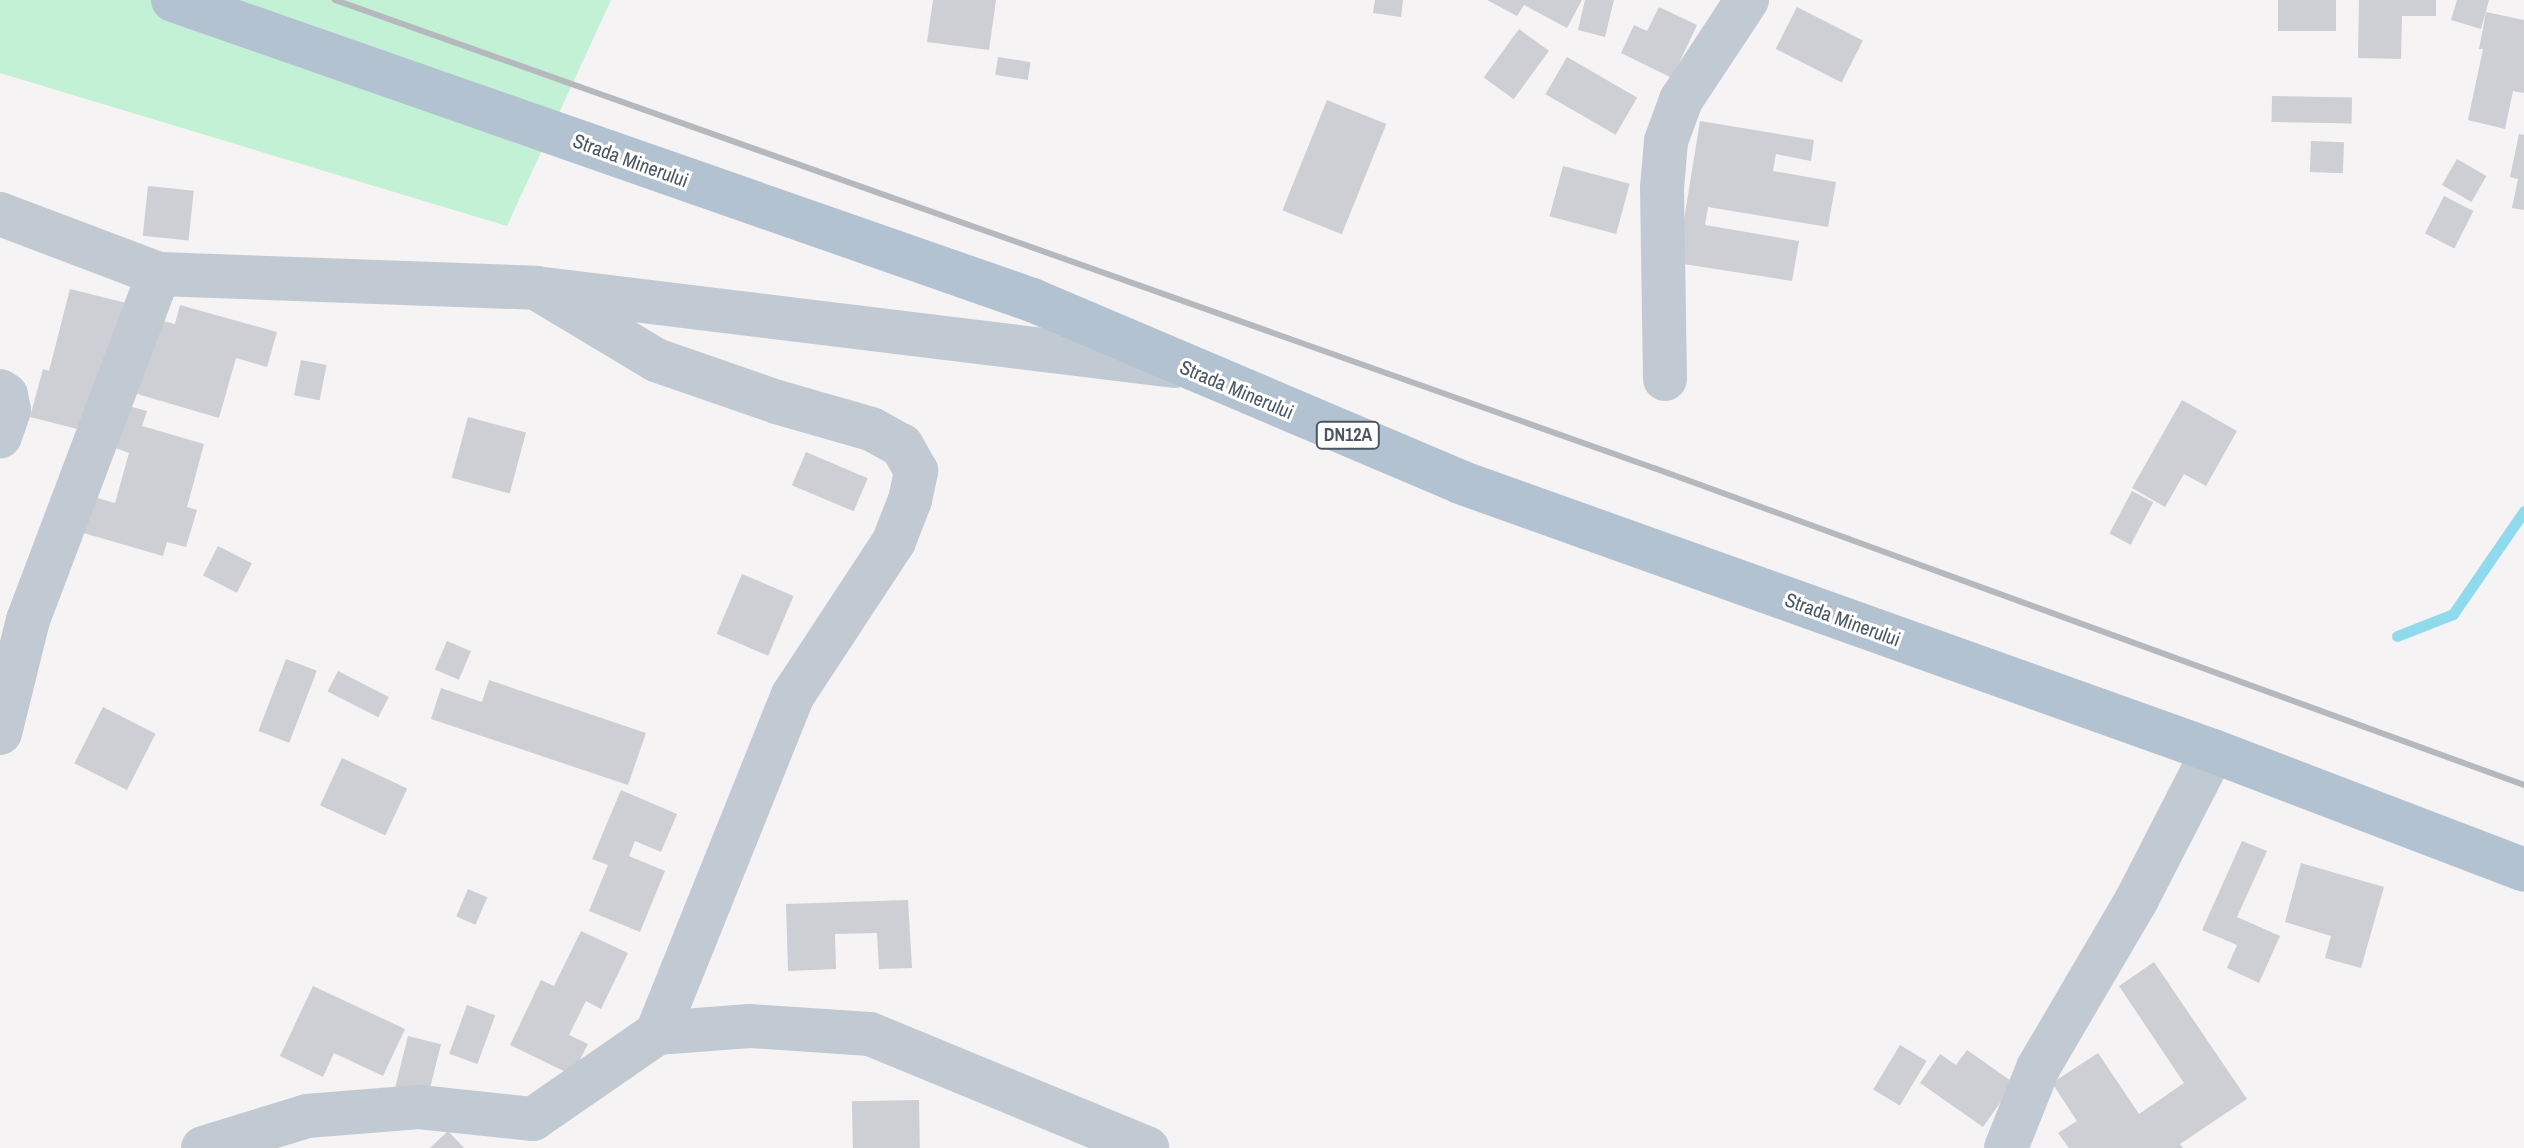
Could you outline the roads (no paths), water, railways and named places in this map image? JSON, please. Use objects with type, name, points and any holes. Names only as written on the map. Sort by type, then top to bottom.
[{"type":"main road","name":"Strada Minerului","points":[[173,0],[1032,300],[1460,482],[2213,751],[2524,870]]},
{"type":"street","points":[[1665,379],[1662,188],[1666,141],[1681,100],[1747,0]]},
{"type":"street","points":[[0,214],[159,274],[536,288],[1189,368]]},
{"type":"street","points":[[0,733],[14,615],[159,274]]},
{"type":"street","points":[[203,1148],[307,1116],[419,1107],[538,1134],[657,1033],[793,695],[894,541],[910,500],[916,471],[902,446],[871,429],[777,402],[656,360],[536,288]]},
{"type":"street","points":[[0,391],[6,395],[9,410],[0,436]]},
{"type":"street","points":[[2006,1148],[2038,1068],[2137,899],[2213,751]]},
{"type":"street","points":[[657,1033],[750,1026],[870,1034],[1147,1148]]},
{"type":"waterway","points":[[2397,636],[2453,614],[2524,511]]},
{"type":"railway","points":[[335,0],[1654,468],[2524,785]]}]
